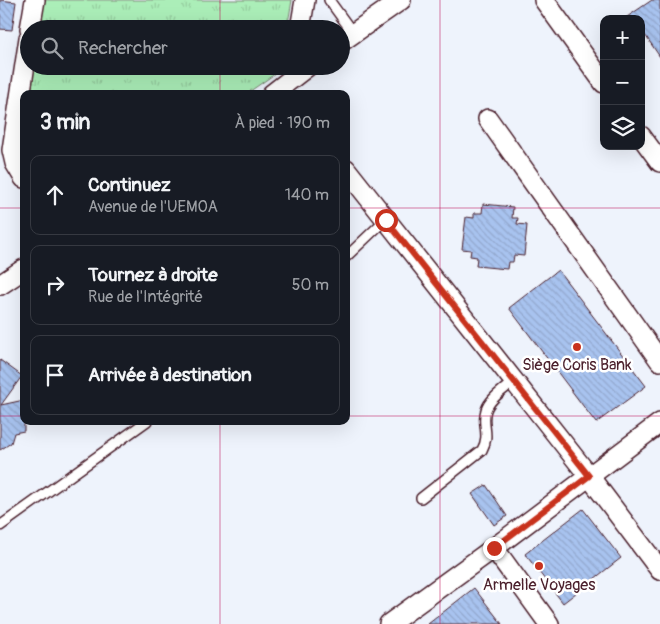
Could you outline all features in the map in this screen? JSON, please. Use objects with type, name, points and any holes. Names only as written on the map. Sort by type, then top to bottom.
[{"type":"street","points":[[32,20],[35,0]]},
{"type":"street","points":[[302,20],[305,0]]},
{"type":"street","points":[[544,0],[600,77]]},
{"type":"street","points":[[350,36],[391,3]]},
{"type":"street","points":[[21,90],[23,75]]},
{"type":"street","points":[[285,84],[296,75]]},
{"type":"street","points":[[20,97],[12,150],[15,163],[20,171]]},
{"type":"street","points":[[488,119],[660,361]]},
{"type":"street","points":[[645,141],[660,162]]},
{"type":"street","points":[[350,174],[589,476],[660,570]]},
{"type":"street","points":[[0,285],[20,271]]},
{"type":"street","points":[[389,624],[494,548],[660,423]]},
{"type":"street","points":[[494,548],[549,624]]},
{"type":"lane","points":[[329,0],[338,20]]},
{"type":"lane","points":[[350,253],[386,220]]},
{"type":"lane","points":[[420,498],[482,450],[487,442],[485,412],[489,403],[514,381]]},
{"type":"lane","points":[[1,522],[141,425]]},
{"type":"green space","points":[[42,0],[292,0],[289,20],[39,20]]},
{"type":"green space","points":[[29,75],[273,75],[252,90],[27,90]]},
{"type":"building","points":[[0,0],[16,2],[12,30],[0,29]]},
{"type":"building","points":[[652,0],[660,0],[660,57],[645,35],[645,15],[630,15]]},
{"type":"building","points":[[483,204],[513,207],[512,218],[518,218],[517,224],[527,225],[524,256],[514,255],[513,262],[508,262],[507,269],[476,266],[477,257],[470,256],[471,250],[462,249],[466,217],[474,218],[474,213],[482,213]]},
{"type":"building","name":"Siège Coris Bank","points":[[558,270],[646,386],[596,423],[509,308]]},
{"type":"building","points":[[0,360],[20,375],[20,379],[1,405],[20,401],[20,425],[24,425],[24,431],[14,433],[11,443],[0,450]]},
{"type":"building","points":[[486,485],[507,516],[494,525],[472,494]]},
{"type":"building","points":[[583,509],[621,558],[563,603],[525,554]]},
{"type":"building","points":[[474,588],[502,624],[428,624]]},
{"type":"place","name":"Siège Coris Bank","points":[[577,347]]},
{"type":"place","name":"Armelle Voyages","points":[[539,566]]},
{"type":"route","points":[[386,220],[589,476],[494,548]]}]
